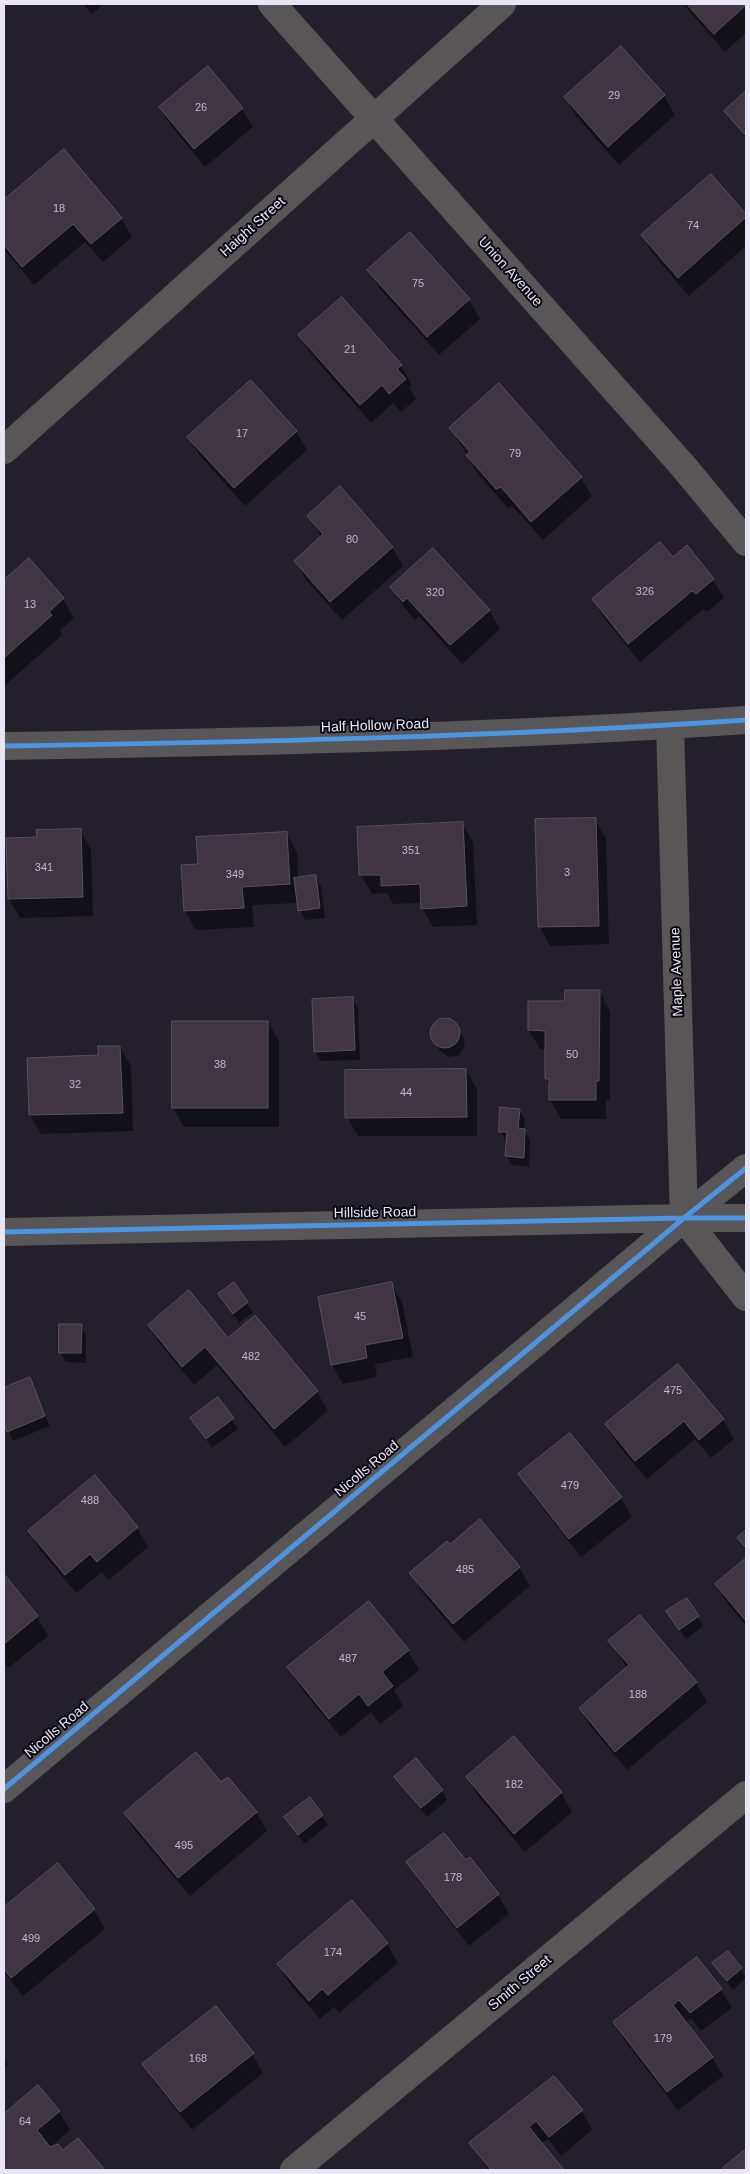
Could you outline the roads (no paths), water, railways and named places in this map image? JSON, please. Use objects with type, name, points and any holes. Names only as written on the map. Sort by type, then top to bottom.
[{"type":"street","name":"Union Avenue","points":[[272,4],[683,466],[746,542]]},
{"type":"street","name":"Haight Street","points":[[4,448],[502,4]]},
{"type":"street","name":"Half Hollow Road","points":[[4,746],[263,742],[670,725],[746,720]]},
{"type":"street","name":"Maple Avenue","points":[[670,725],[684,1218]]},
{"type":"street","name":"Nicolls Road","points":[[4,1789],[746,1168]]},
{"type":"street","points":[[684,1218],[746,1297]]},
{"type":"street","name":"Hillside Road","points":[[4,1232],[746,1218]]},
{"type":"street","name":"Smith Street","points":[[294,2170],[746,1795]]}]
